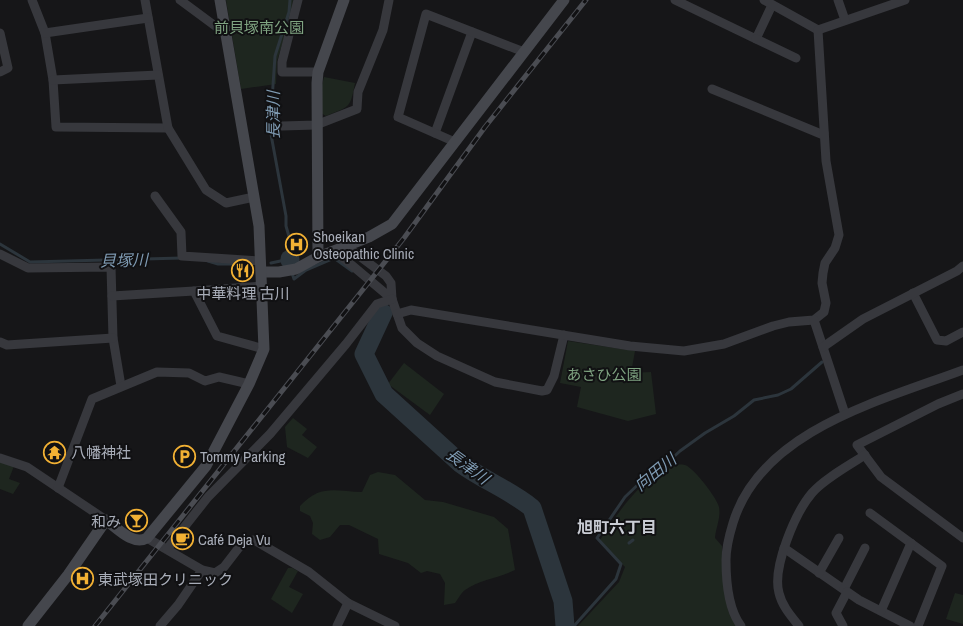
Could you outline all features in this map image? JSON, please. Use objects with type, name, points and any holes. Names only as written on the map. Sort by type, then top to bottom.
[{"type":"street","points":[[32,0],[45,33],[53,80],[56,127],[168,128]]},
{"type":"street","points":[[145,0],[168,128],[206,190],[226,203],[254,197]]},
{"type":"street","points":[[180,0],[226,34]]},
{"type":"street","points":[[0,458],[27,467],[134,540],[143,541],[206,466],[250,384],[264,349],[259,226],[220,0]]},
{"type":"street","points":[[298,0],[282,62],[282,72],[318,72]]},
{"type":"street","points":[[318,257],[316,124],[318,72],[344,0]]},
{"type":"street","points":[[282,126],[316,124],[357,109],[358,92],[383,30],[389,0]]},
{"type":"street","points":[[155,196],[181,232],[182,256],[261,266],[279,272],[296,269],[318,257],[369,237],[392,224],[564,0]]},
{"type":"street","points":[[675,0],[796,58]]},
{"type":"street","points":[[838,0],[845,20]]},
{"type":"street","points":[[756,39],[768,2],[818,30],[900,1]]},
{"type":"street","points":[[455,142],[398,117],[426,14],[524,52]]},
{"type":"street","points":[[45,33],[148,18]]},
{"type":"street","points":[[398,314],[411,310],[630,346],[684,351],[724,344],[789,322],[814,320],[824,312],[826,303],[822,283],[823,273],[825,264],[835,248],[839,236],[826,161],[818,30]]},
{"type":"street","points":[[435,133],[472,32]]},
{"type":"street","points":[[0,33],[8,68],[0,72]]},
{"type":"street","points":[[53,80],[158,75]]},
{"type":"street","points":[[712,89],[821,134],[824,133]]},
{"type":"street","points":[[346,246],[386,276],[391,283],[392,299],[402,328],[417,343],[437,356],[494,382],[542,391],[547,390],[551,384],[564,335]]},
{"type":"street","points":[[335,250],[392,299]]},
{"type":"street","points":[[0,254],[28,268],[111,267],[113,338],[121,386]]},
{"type":"street","points":[[823,347],[863,319],[957,271],[963,266]]},
{"type":"street","points":[[112,296],[262,286]]},
{"type":"street","points":[[194,291],[217,336],[264,349]]},
{"type":"street","points":[[913,292],[937,340],[946,341],[963,332]]},
{"type":"street","points":[[167,549],[208,496],[270,434],[377,304],[392,299]]},
{"type":"street","points":[[814,320],[845,414]]},
{"type":"street","points":[[0,342],[7,345],[113,338]]},
{"type":"street","points":[[741,626],[727,592],[726,550],[738,508],[752,484],[770,463],[845,414],[963,370]]},
{"type":"street","points":[[58,488],[92,399],[157,372],[189,373],[205,381],[219,377],[250,384]]},
{"type":"street","points":[[963,394],[938,404],[857,445],[881,477],[963,538]]},
{"type":"street","points":[[798,626],[782,603],[778,591],[778,580],[784,548],[791,527],[812,492],[865,455]]},
{"type":"street","points":[[870,513],[942,566],[918,626]]},
{"type":"street","points":[[28,626],[68,575],[106,520]]},
{"type":"street","points":[[147,538],[202,570],[211,573],[218,571],[244,541],[254,540],[309,572],[348,603],[395,626]]},
{"type":"street","points":[[819,573],[839,538]]},
{"type":"street","points":[[881,611],[911,544]]},
{"type":"street","points":[[784,548],[846,591],[910,626]]},
{"type":"street","points":[[843,626],[836,613],[864,548]]},
{"type":"street","points":[[160,626],[202,570]]},
{"type":"street","points":[[337,626],[348,603]]},
{"type":"green space","name":"前貝塚南公園","points":[[226,0],[293,0],[290,19],[277,61],[276,84],[241,89]]},
{"type":"green space","points":[[324,77],[355,83],[352,98],[348,105],[326,116],[321,113],[321,89]]},
{"type":"green space","name":"あさひ公園","points":[[568,341],[635,351],[631,373],[651,372],[656,414],[628,421],[577,407],[581,387],[560,383]]},
{"type":"green space","points":[[404,363],[444,394],[430,415],[388,384]]},
{"type":"green space","points":[[293,418],[307,429],[302,435],[317,447],[308,458],[287,447],[285,427]]},
{"type":"green space","points":[[0,461],[14,466],[9,479],[20,483],[13,494],[0,489]]},
{"type":"green space","points":[[674,464],[689,467],[710,491],[719,507],[719,519],[715,538],[722,546],[722,574],[737,626],[578,626],[619,582],[625,567],[600,540],[623,507],[640,487],[650,478]]},
{"type":"green space","points":[[378,472],[395,475],[425,500],[443,502],[494,517],[508,529],[515,570],[483,581],[464,591],[455,603],[444,605],[445,583],[440,574],[427,571],[421,573],[408,563],[379,554],[378,539],[349,525],[340,525],[330,537],[320,540],[312,534],[313,523],[310,516],[300,511],[300,506],[307,499],[314,494],[328,490],[362,492],[370,475]]},
{"type":"green space","points":[[288,568],[298,571],[289,587],[303,594],[292,613],[271,599]]},
{"type":"green space","points":[[955,593],[963,595],[963,624],[946,619]]},
{"type":"waterway","name":"長津川","points":[[271,263],[290,259],[292,247],[286,226],[286,216],[270,129],[275,56],[289,12],[290,0]]},
{"type":"waterway","name":"貝塚川","points":[[0,244],[30,262],[182,258]]},
{"type":"waterway","name":"長津川","points":[[292,273],[294,279],[306,270],[334,258],[352,271]]},
{"type":"waterway","name":"貝塚川","points":[[208,261],[218,264],[236,264]]},
{"type":"waterway","name":"長津川","points":[[383,313],[364,354],[384,394],[460,463],[532,508],[563,601],[565,626]]},
{"type":"waterway","name":"向田川","points":[[574,626],[616,579],[621,564],[597,538],[625,497],[649,474],[665,465],[680,451],[705,433],[734,416],[754,400],[778,395],[791,389],[822,362]]},
{"type":"waterway","points":[[629,543],[633,540]]},
{"type":"railway","points":[[95,626],[404,238],[485,127],[586,0]]},
{"type":"place","name":"Shoeikan Osteopathic Clinic","points":[[297,245]]},
{"type":"place","name":"中華料理 古川","points":[[243,270]]},
{"type":"place","name":"八幡神社","points":[[55,452]]},
{"type":"place","name":"Tommy Parking","points":[[184,456]]},
{"type":"place","name":"和み","points":[[137,521]]},
{"type":"place","name":"Café Deja Vu","points":[[182,539]]},
{"type":"place","name":"東武塚田クリニック","points":[[82,579]]},
{"type":"district","name":"旭町六丁目","points":[[617,527]]}]
